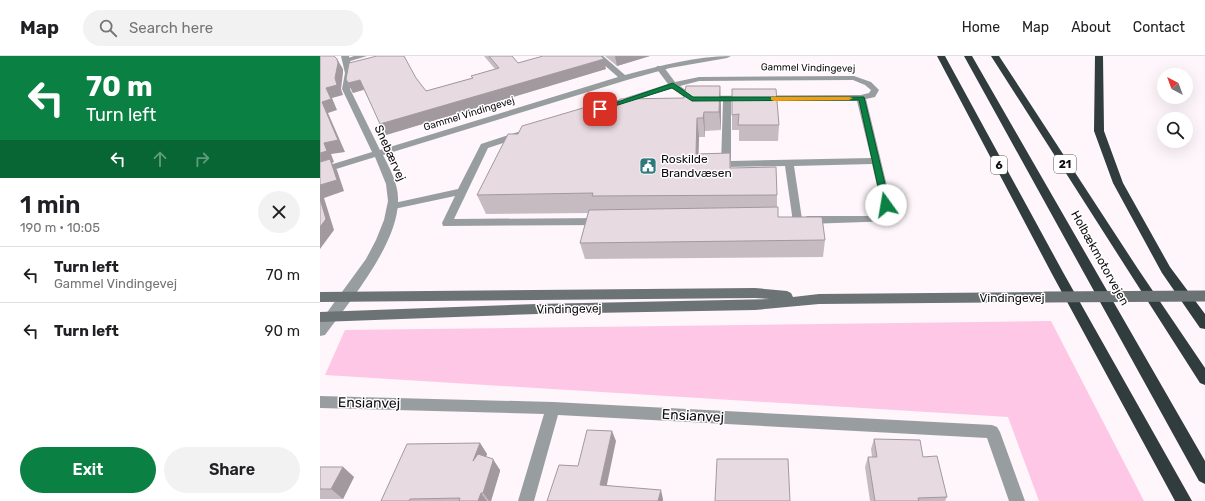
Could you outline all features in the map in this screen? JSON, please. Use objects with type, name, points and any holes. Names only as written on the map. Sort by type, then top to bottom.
[{"type":"highway","name":"6","points":[[941,56],[1058,274],[1184,501]]},
{"type":"highway","name":"Holbækmotorvejen","points":[[968,56],[1205,476]]},
{"type":"highway","name":"Holbækmotorvejen","points":[[996,56],[1134,272],[1205,379]]},
{"type":"highway","points":[[1099,56],[1099,131],[1118,183],[1166,270],[1205,324]]},
{"type":"main road","name":"Vindingevej","points":[[320,297],[755,293],[819,299]]},
{"type":"main road","name":"Vindingevej","points":[[326,316],[537,309],[755,305],[819,299],[1205,296]]},
{"type":"street","name":"Snebærvej","points":[[320,331],[326,316],[346,296],[378,247],[387,228],[394,206],[391,184],[346,89],[349,73],[346,58],[363,56]]},
{"type":"street","points":[[598,56],[624,78]]},
{"type":"street","name":"Gammel Vindingevej","points":[[320,171],[624,78],[660,68],[727,56]]},
{"type":"street","points":[[660,68],[673,85],[692,99],[861,98],[890,219],[793,220],[789,162]]},
{"type":"street","name":"Gammel Vindingevej","points":[[673,85],[699,79],[854,78],[865,81],[872,85],[875,90],[872,95],[861,98]]},
{"type":"street","points":[[605,107],[673,85]]},
{"type":"street","points":[[727,99],[726,164],[876,161]]},
{"type":"street","points":[[529,132],[484,146],[447,223],[614,222]]},
{"type":"street","points":[[394,206],[462,191]]},
{"type":"street","name":"Ensianvej","points":[[320,402],[553,408],[992,432],[1017,501]]},
{"type":"street","points":[[526,501],[553,408]]},
{"type":"shaded area","points":[[1051,321],[1144,501],[1039,501],[1008,417],[325,375],[345,330]]},
{"type":"building","points":[[320,56],[334,56],[338,63],[335,78],[337,85],[326,88],[331,99],[322,102],[338,140],[324,143],[327,151],[320,153]]},
{"type":"building","points":[[377,56],[404,56],[416,78],[426,91],[473,78],[471,76],[499,68],[489,56],[512,56],[518,63],[543,56],[601,56],[604,59],[380,124],[360,80],[348,83],[346,79],[349,63]]},
{"type":"building","points":[[686,86],[720,86],[719,112],[704,112],[703,118],[697,118],[696,154],[730,153],[730,168],[776,167],[777,195],[592,196],[593,193],[477,195],[508,134],[518,134],[522,126],[600,103],[618,102],[620,99],[684,98]]},
{"type":"building","points":[[732,89],[776,89],[779,125],[738,125],[739,114],[732,115]]},
{"type":"building","points":[[330,159],[337,180],[320,185],[320,162]]},
{"type":"building","points":[[320,199],[326,219],[320,227]]},
{"type":"building","points":[[778,207],[778,217],[822,217],[825,240],[580,243],[589,210]]},
{"type":"building","points":[[587,430],[612,431],[600,485],[661,490],[658,501],[547,501],[559,465],[578,466]]},
{"type":"building","points":[[874,439],[920,440],[923,457],[937,456],[947,497],[918,498],[919,501],[875,501],[868,457],[877,457]]},
{"type":"building","points":[[480,443],[473,461],[478,454],[493,459],[493,461],[483,493],[481,493],[478,501],[459,501],[460,498],[381,501],[407,444]]},
{"type":"building","points":[[717,459],[788,459],[790,501],[715,501]]},
{"type":"building","points":[[320,467],[343,467],[331,489],[320,489]]},
{"type":"slow traffic","points":[[774,99],[849,98]]},
{"type":"place","name":"Roskilde Brandvæsen","points":[[648,166]]},
{"type":"route","points":[[600,109],[673,85],[692,99],[861,98],[886,205]]}]
